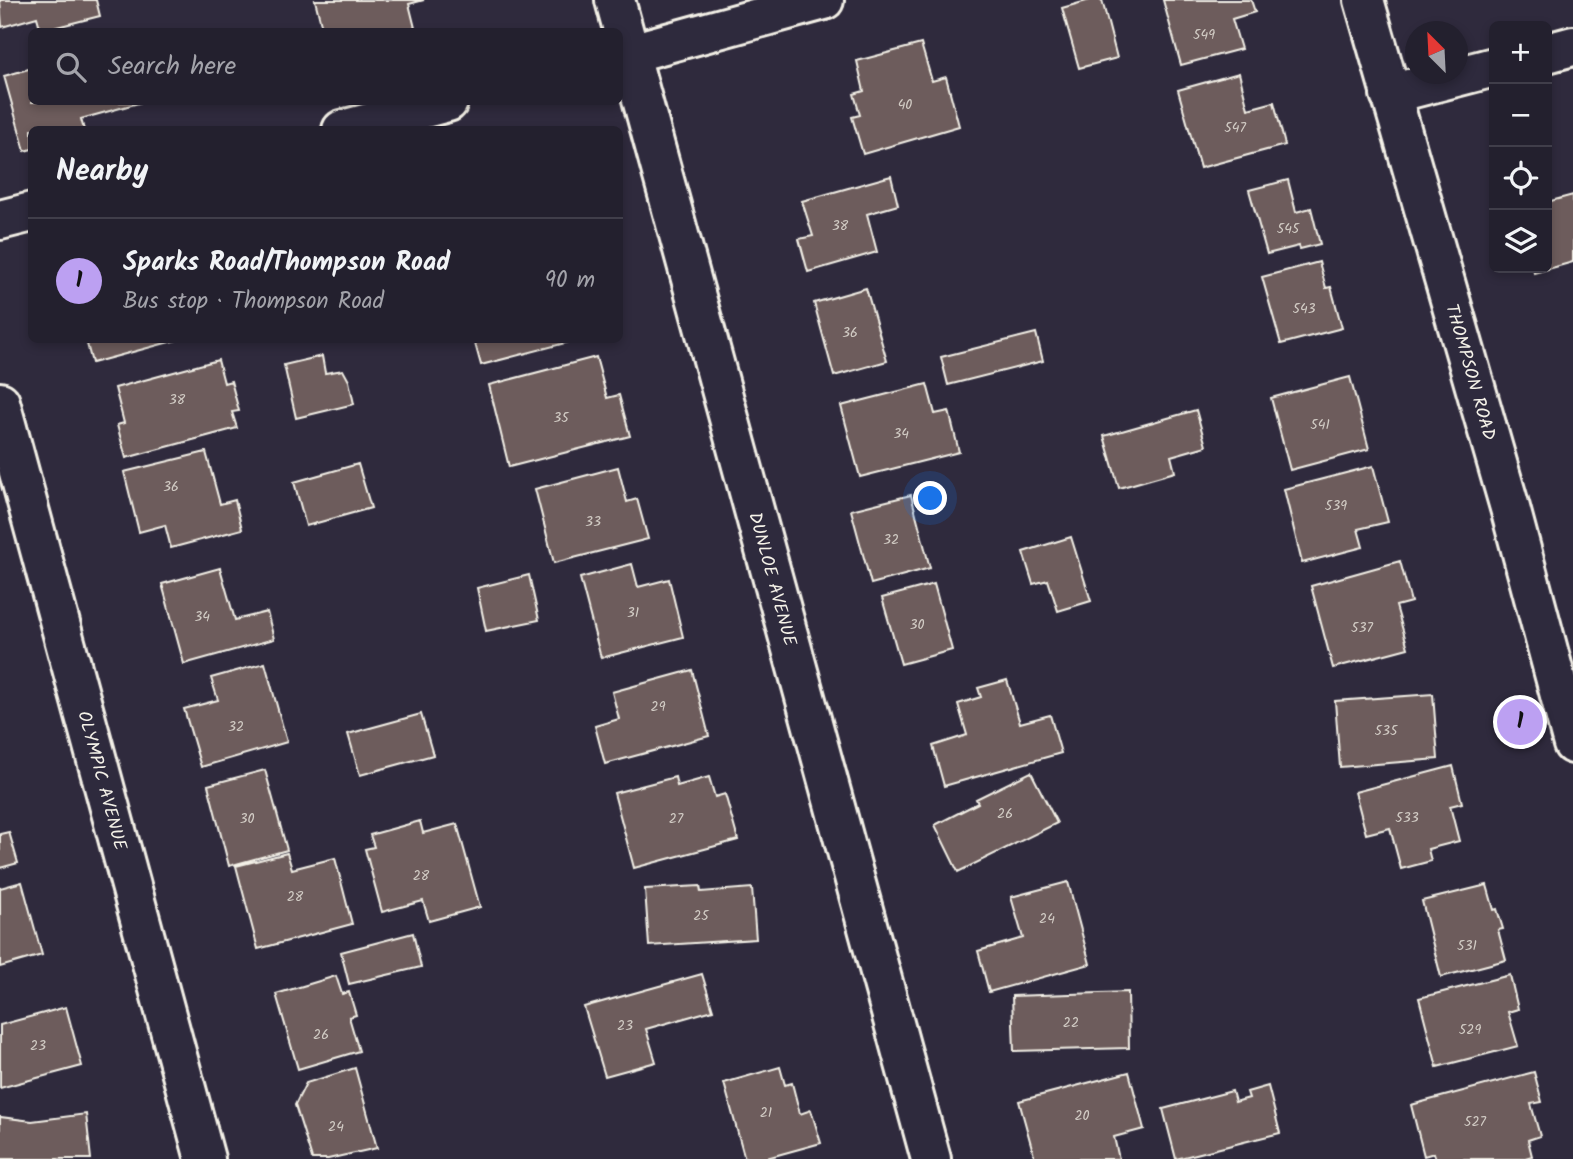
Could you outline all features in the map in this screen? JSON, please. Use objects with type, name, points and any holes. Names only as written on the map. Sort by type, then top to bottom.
[{"type":"street","name":"DUNLOE AVENUE","points":[[615,0],[620,28]]},
{"type":"street","points":[[624,55],[824,0]]},
{"type":"street","name":"THOMPSON ROAD","points":[[1364,0],[1510,508],[1573,744]]},
{"type":"street","points":[[1552,52],[1573,46]]},
{"type":"street","name":"DUNLOE AVENUE","points":[[624,55],[931,1159]]},
{"type":"street","points":[[1390,94],[1489,68]]},
{"type":"street","points":[[357,126],[437,105]]},
{"type":"street","points":[[0,246],[0,223],[28,213]]},
{"type":"street","name":"OLYMPIC AVENUE","points":[[0,401],[205,1159]]},
{"type":"building","points":[[0,0],[96,0],[100,16],[53,28],[40,28],[37,17],[2,27]]},
{"type":"building","points":[[315,0],[424,0],[409,4],[415,28],[322,28]]},
{"type":"building","points":[[1090,0],[1102,0],[1117,58],[1079,68],[1062,8]]},
{"type":"building","points":[[1163,0],[1251,0],[1255,12],[1232,19],[1241,49],[1181,65]]},
{"type":"building","points":[[921,44],[932,81],[946,77],[959,126],[863,154],[852,117],[860,115],[854,94],[864,91],[857,61]]},
{"type":"building","points":[[28,69],[28,105],[131,105],[81,119],[83,126],[28,126],[28,150],[25,151],[4,76]]},
{"type":"building","points":[[1239,73],[1248,109],[1274,102],[1285,145],[1200,168],[1178,90]]},
{"type":"building","points":[[891,176],[898,205],[867,214],[877,252],[808,272],[799,239],[813,236],[802,201]]},
{"type":"building","points":[[1288,180],[1296,212],[1311,208],[1320,244],[1267,254],[1249,190]]},
{"type":"building","points":[[1573,195],[1573,262],[1552,268],[1552,210],[1552,201]]},
{"type":"building","points":[[1319,262],[1326,288],[1331,287],[1342,328],[1281,344],[1262,277]]},
{"type":"building","points":[[866,288],[887,361],[834,376],[814,303]]},
{"type":"building","points":[[1036,333],[1043,361],[948,385],[941,357]]},
{"type":"building","points":[[87,343],[166,343],[92,363]]},
{"type":"building","points":[[475,343],[565,343],[481,365]]},
{"type":"building","points":[[322,356],[325,373],[343,370],[349,381],[354,404],[296,418],[284,365]]},
{"type":"building","points":[[596,357],[607,398],[619,395],[630,436],[509,467],[489,385]]},
{"type":"building","points":[[218,360],[224,383],[231,381],[239,411],[232,412],[237,428],[126,458],[117,425],[124,423],[115,388]]},
{"type":"building","points":[[1350,377],[1369,449],[1290,470],[1271,398]]},
{"type":"building","points":[[927,384],[935,414],[949,411],[959,452],[860,477],[841,406]]},
{"type":"building","points":[[1196,410],[1206,446],[1171,456],[1175,472],[1119,488],[1104,436]]},
{"type":"building","points":[[206,452],[220,504],[235,500],[242,529],[171,548],[165,525],[139,532],[124,472]]},
{"type":"building","points":[[358,464],[371,508],[306,526],[294,482]]},
{"type":"building","points":[[1373,466],[1388,522],[1358,529],[1363,547],[1302,563],[1284,489]]},
{"type":"building","points":[[618,467],[627,502],[637,499],[648,539],[554,563],[535,489]]},
{"type":"building","points":[[911,495],[930,568],[871,584],[851,510]]},
{"type":"building","points":[[1071,537],[1091,601],[1058,611],[1048,580],[1033,584],[1023,552]]},
{"type":"building","points":[[1400,561],[1411,602],[1396,606],[1408,648],[1333,668],[1311,586]]},
{"type":"building","points":[[632,564],[638,587],[669,579],[683,637],[601,658],[580,578]]},
{"type":"building","points":[[220,568],[235,620],[267,612],[274,639],[184,664],[162,584]]},
{"type":"building","points":[[529,575],[539,620],[486,631],[477,588]]},
{"type":"building","points":[[934,584],[952,650],[901,664],[882,598]]},
{"type":"building","points":[[265,663],[287,742],[201,767],[184,709],[218,700],[211,678]]},
{"type":"building","points":[[692,670],[709,736],[605,764],[595,726],[619,719],[612,692]]},
{"type":"building","points":[[1007,680],[1020,723],[1050,715],[1061,753],[944,786],[933,746],[967,735],[958,704],[981,697],[978,688]]},
{"type":"building","points":[[1433,694],[1438,759],[1340,767],[1335,701]]},
{"type":"building","points":[[421,714],[433,755],[360,775],[348,734]]},
{"type":"building","points":[[1453,766],[1462,803],[1450,806],[1459,841],[1428,849],[1431,861],[1401,869],[1390,828],[1366,834],[1355,792]]},
{"type":"building","points":[[265,770],[287,850],[229,866],[208,785]]},
{"type":"building","points":[[1031,772],[1057,823],[958,872],[935,825],[978,803],[976,799]]},
{"type":"building","points":[[675,777],[677,786],[709,777],[715,797],[725,794],[738,840],[634,868],[614,793]]},
{"type":"building","points":[[420,821],[423,833],[457,824],[480,907],[429,921],[423,901],[382,912],[365,849],[374,847],[370,835]]},
{"type":"building","points":[[9,832],[18,863],[0,868],[0,834]]},
{"type":"building","points":[[287,853],[292,869],[335,858],[352,924],[258,949],[236,866]]},
{"type":"building","points":[[22,882],[42,955],[0,967],[0,888]]},
{"type":"building","points":[[1068,882],[1090,964],[989,992],[978,951],[1023,938],[1011,897]]},
{"type":"building","points":[[1487,885],[1503,929],[1498,930],[1506,960],[1441,977],[1422,901]]},
{"type":"building","points":[[700,886],[701,892],[752,888],[756,939],[649,946],[645,889]]},
{"type":"building","points":[[413,933],[421,967],[349,984],[341,952]]},
{"type":"building","points":[[702,974],[713,1010],[646,1029],[656,1062],[605,1076],[584,1007]]},
{"type":"building","points":[[1510,975],[1518,1009],[1508,1012],[1518,1046],[1437,1067],[1419,998]]},
{"type":"building","points":[[336,976],[342,994],[349,992],[356,1015],[349,1017],[359,1051],[298,1069],[276,994]]},
{"type":"building","points":[[1128,992],[1129,1048],[1014,1051],[1012,996]]},
{"type":"building","points":[[66,1007],[82,1066],[0,1088],[0,1025]]},
{"type":"building","points":[[780,1067],[785,1085],[792,1083],[800,1114],[811,1110],[821,1143],[763,1159],[745,1159],[724,1083]]},
{"type":"building","points":[[355,1068],[377,1148],[328,1159],[312,1159],[295,1105],[306,1083]]},
{"type":"building","points":[[1129,1072],[1144,1129],[1114,1137],[1119,1159],[1035,1159],[1019,1101]]},
{"type":"building","points":[[1534,1072],[1542,1102],[1531,1104],[1540,1136],[1528,1140],[1532,1156],[1522,1159],[1436,1159],[1434,1153],[1424,1156],[1411,1105]]},
{"type":"building","points":[[1268,1086],[1280,1133],[1176,1159],[1163,1109],[1232,1091],[1235,1102],[1249,1098],[1247,1092]]},
{"type":"building","points":[[86,1114],[91,1159],[0,1159],[0,1117],[32,1121]]},
{"type":"place","name":"Sparks Road/Thompson Road","points":[[1520,722]]}]
